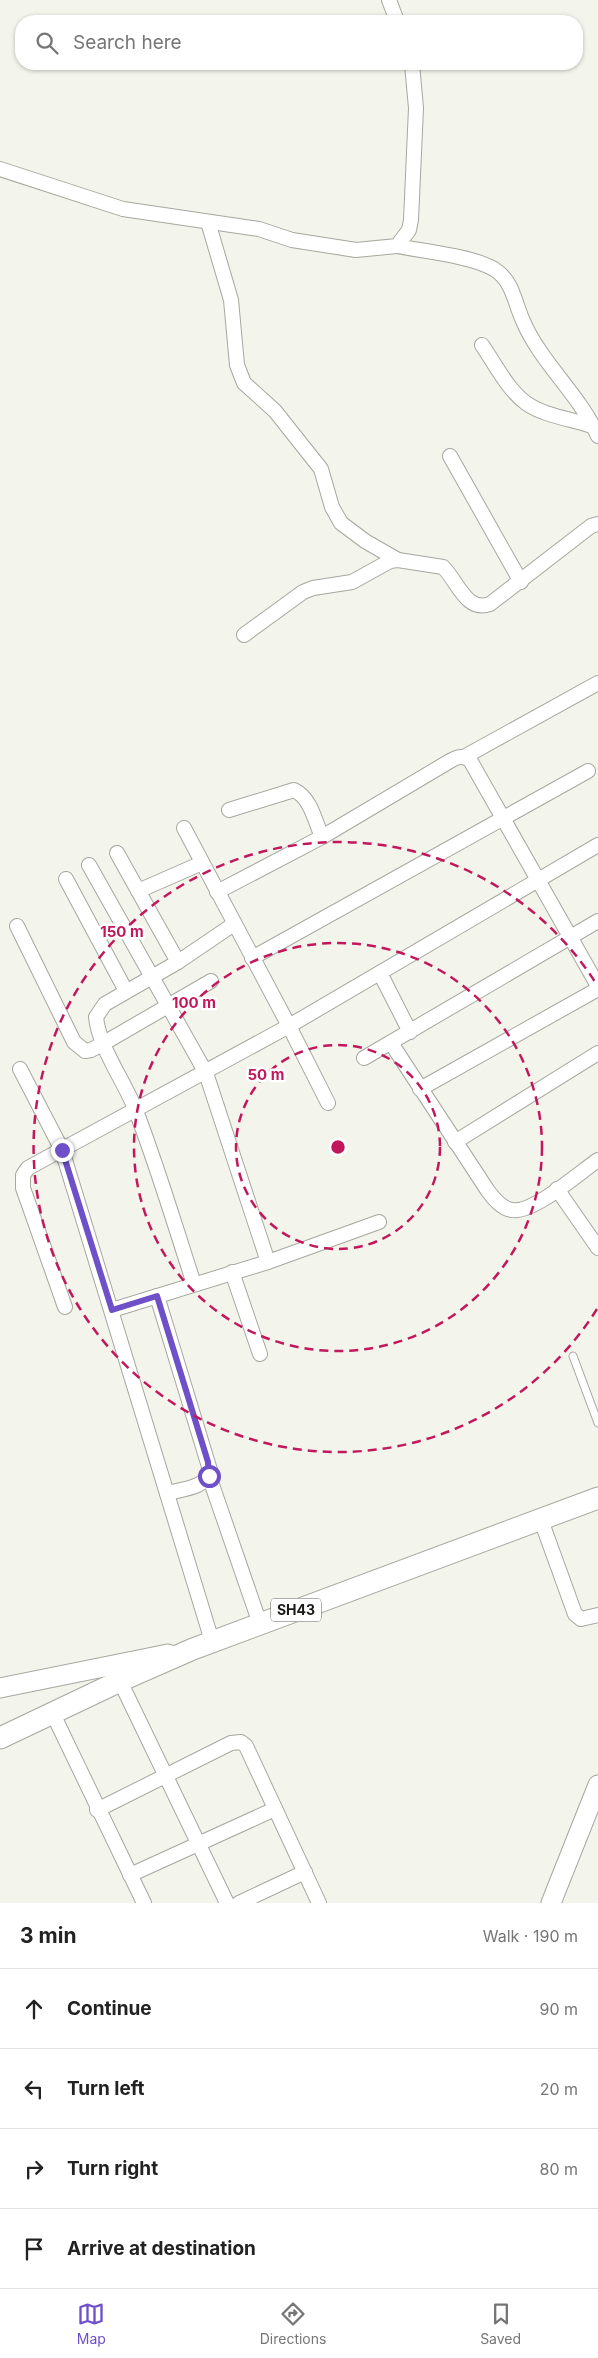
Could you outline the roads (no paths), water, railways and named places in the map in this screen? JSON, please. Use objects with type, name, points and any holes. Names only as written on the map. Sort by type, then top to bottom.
[{"type":"main road","name":"SH43","points":[[0,1738],[120,1681],[203,1645],[598,1498]]},
{"type":"street","points":[[389,0],[395,15]]},
{"type":"street","points":[[401,242],[411,220],[416,108],[413,70]]},
{"type":"street","points":[[0,168],[123,209],[259,229],[292,240],[356,250],[401,242],[492,268],[504,277],[513,291],[523,321],[533,339],[595,431]]},
{"type":"street","points":[[208,222],[232,300],[237,364],[244,383],[275,411],[321,469],[332,507],[341,523],[365,541],[398,560]]},
{"type":"street","points":[[482,345],[516,394],[526,403],[595,431]]},
{"type":"street","points":[[450,456],[520,582]]},
{"type":"street","points":[[244,635],[303,592],[313,588],[352,582],[390,561],[398,560],[442,567],[472,604],[482,607],[490,604],[520,582],[591,526],[598,524]]},
{"type":"street","points":[[464,757],[598,683]]},
{"type":"street","points":[[218,892],[322,837],[450,761],[458,757],[470,760],[537,882],[598,987],[420,1088]]},
{"type":"street","points":[[252,958],[588,771]]},
{"type":"street","points":[[229,810],[294,790],[301,794],[308,802],[322,837]]},
{"type":"street","points":[[184,828],[290,1026],[328,1103]]},
{"type":"street","points":[[65,1307],[23,1188],[23,1175],[28,1168],[290,1026],[598,845]]},
{"type":"street","points":[[117,853],[178,962]]},
{"type":"street","points":[[138,891],[202,862]]},
{"type":"street","points":[[88,865],[206,1073],[268,1262]]},
{"type":"street","points":[[66,878],[126,992]]},
{"type":"street","points":[[364,1058],[598,921]]},
{"type":"street","points":[[194,1284],[136,1110],[96,1025],[96,1017],[105,1004],[178,962],[234,924]]},
{"type":"street","points":[[17,926],[74,1042],[85,1051],[104,1043],[211,981]]},
{"type":"street","points":[[380,973],[410,1032]]},
{"type":"street","points":[[391,1043],[488,1191],[499,1204],[511,1210],[522,1210],[598,1160]]},
{"type":"street","points":[[456,1142],[598,1053]]},
{"type":"street","points":[[0,1688],[203,1645],[168,1493],[134,1392],[112,1310],[62,1150],[20,1069]]},
{"type":"street","points":[[557,1188],[598,1248]]},
{"type":"street","points":[[112,1310],[268,1262],[379,1222]]},
{"type":"street","points":[[232,1272],[260,1354]]},
{"type":"street","points":[[157,1296],[208,1462],[209,1476],[260,1624]]},
{"type":"street","points":[[168,1493],[197,1485],[204,1482],[209,1476]]},
{"type":"street","points":[[541,1520],[575,1614],[581,1619],[598,1615]]},
{"type":"street","points":[[120,1681],[226,1903]]},
{"type":"street","points":[[53,1714],[144,1903]]},
{"type":"street","points":[[98,1810],[231,1743],[242,1742],[246,1746],[319,1903]]},
{"type":"street","points":[[551,1903],[598,1785]]},
{"type":"street","points":[[130,1875],[275,1809]]},
{"type":"street","points":[[239,1903],[305,1872]]},
{"type":"lane","points":[[573,1356],[598,1423]]}]
